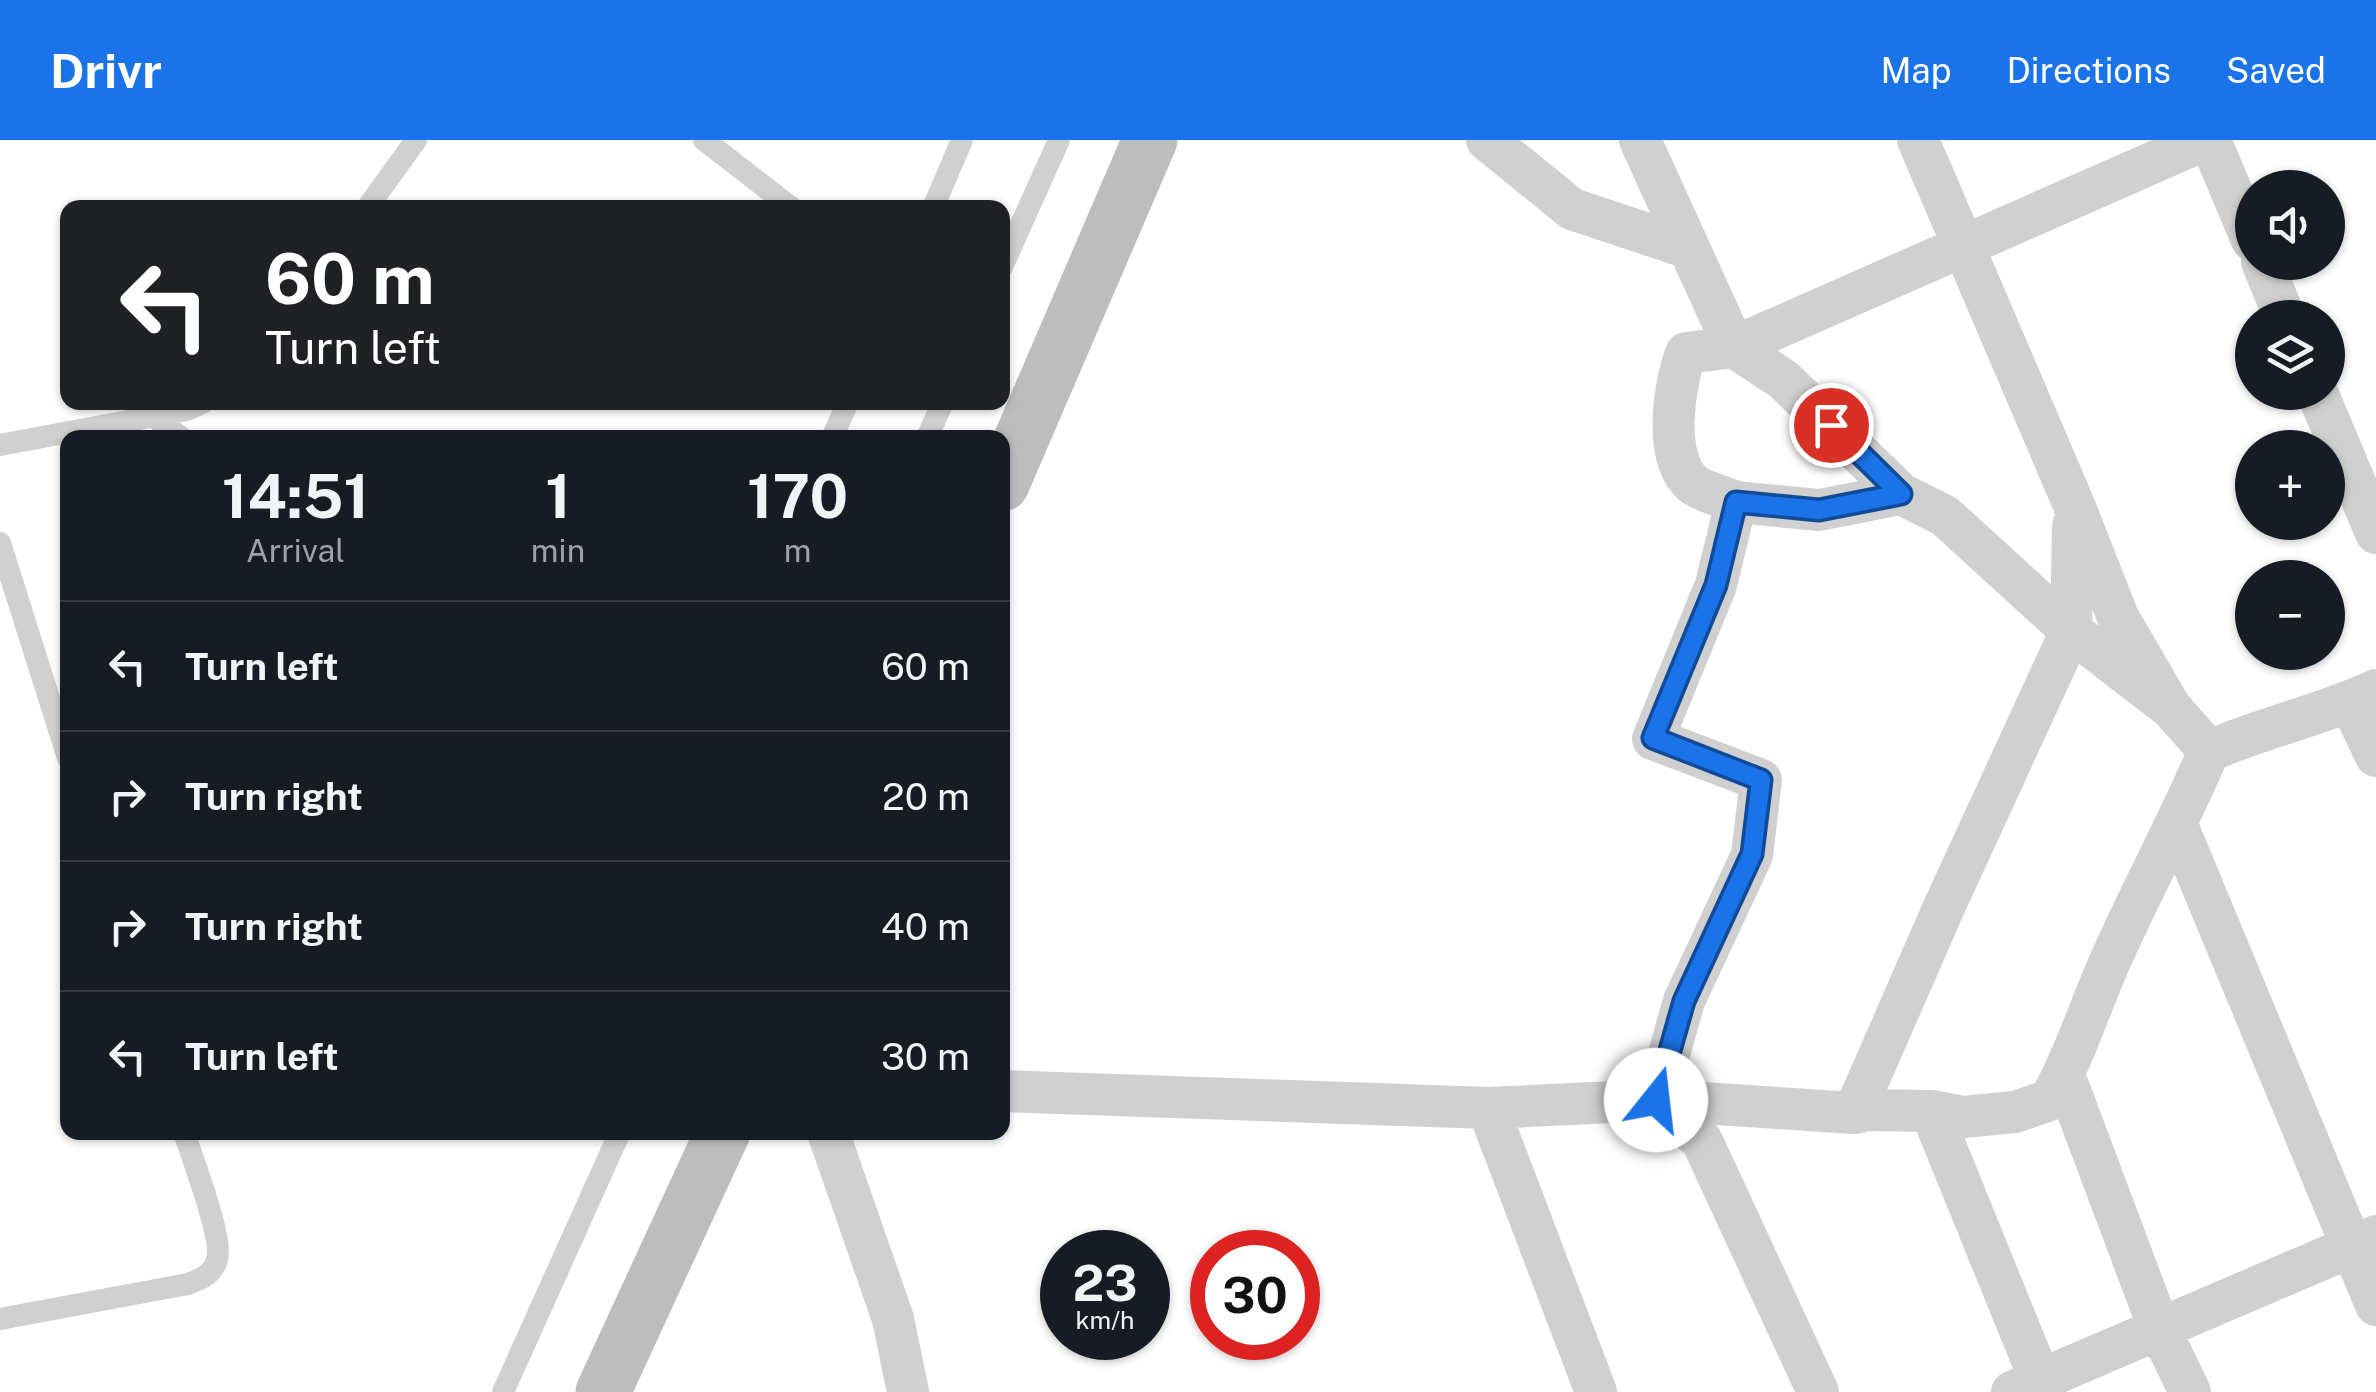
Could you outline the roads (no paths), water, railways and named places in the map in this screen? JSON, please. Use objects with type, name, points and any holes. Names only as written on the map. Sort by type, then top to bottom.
[{"type":"street","points":[[1010,465],[1150,140]]},
{"type":"street","points":[[1487,140],[1572,209],[1690,248]]},
{"type":"street","points":[[1640,140],[1734,346],[1784,380],[1901,494],[1945,516],[2071,631],[2171,708]]},
{"type":"street","points":[[1918,140],[2074,505],[2118,618],[2171,708],[2209,752]]},
{"type":"street","points":[[1901,494],[1819,510],[1736,502],[1692,482],[1674,450],[1676,379],[1686,353],[1734,346],[2207,140],[2235,202]]},
{"type":"street","points":[[2325,410],[2376,533]]},
{"type":"street","points":[[1656,1100],[1684,1001],[1752,854],[1761,780],[1653,738],[1716,585],[1736,502]]},
{"type":"street","points":[[1854,1114],[2071,631],[2074,505]]},
{"type":"street","points":[[1010,1091],[1488,1108],[1656,1100],[1854,1114],[1868,1110],[1931,1111],[1963,1117],[2015,1112],[2050,1100],[2209,752],[2254,731],[2363,696],[2376,756]]},
{"type":"street","points":[[2177,825],[2364,1242],[2376,1304]]},
{"type":"street","points":[[2064,1074],[2159,1328],[2190,1392]]},
{"type":"street","points":[[1656,1100],[1702,1141],[1818,1392]]},
{"type":"street","points":[[1488,1108],[1596,1392]]},
{"type":"street","points":[[1931,1111],[2032,1388],[2159,1328],[2364,1242]]},
{"type":"street","points":[[604,1392],[720,1140]]},
{"type":"street","points":[[831,1140],[893,1319],[908,1392]]},
{"type":"lane","points":[[373,200],[416,140]]},
{"type":"lane","points":[[704,140],[782,200]]},
{"type":"lane","points":[[936,200],[962,140]]},
{"type":"lane","points":[[1010,249],[1059,140]]},
{"type":"lane","points":[[85,430],[187,410]]},
{"type":"lane","points":[[154,417],[171,430]]},
{"type":"lane","points":[[0,446],[60,435]]},
{"type":"lane","points":[[0,543],[11,612],[60,738]]},
{"type":"lane","points":[[0,1318],[188,1284],[213,1269],[219,1244],[186,1140]]},
{"type":"lane","points":[[503,1392],[616,1140]]}]
